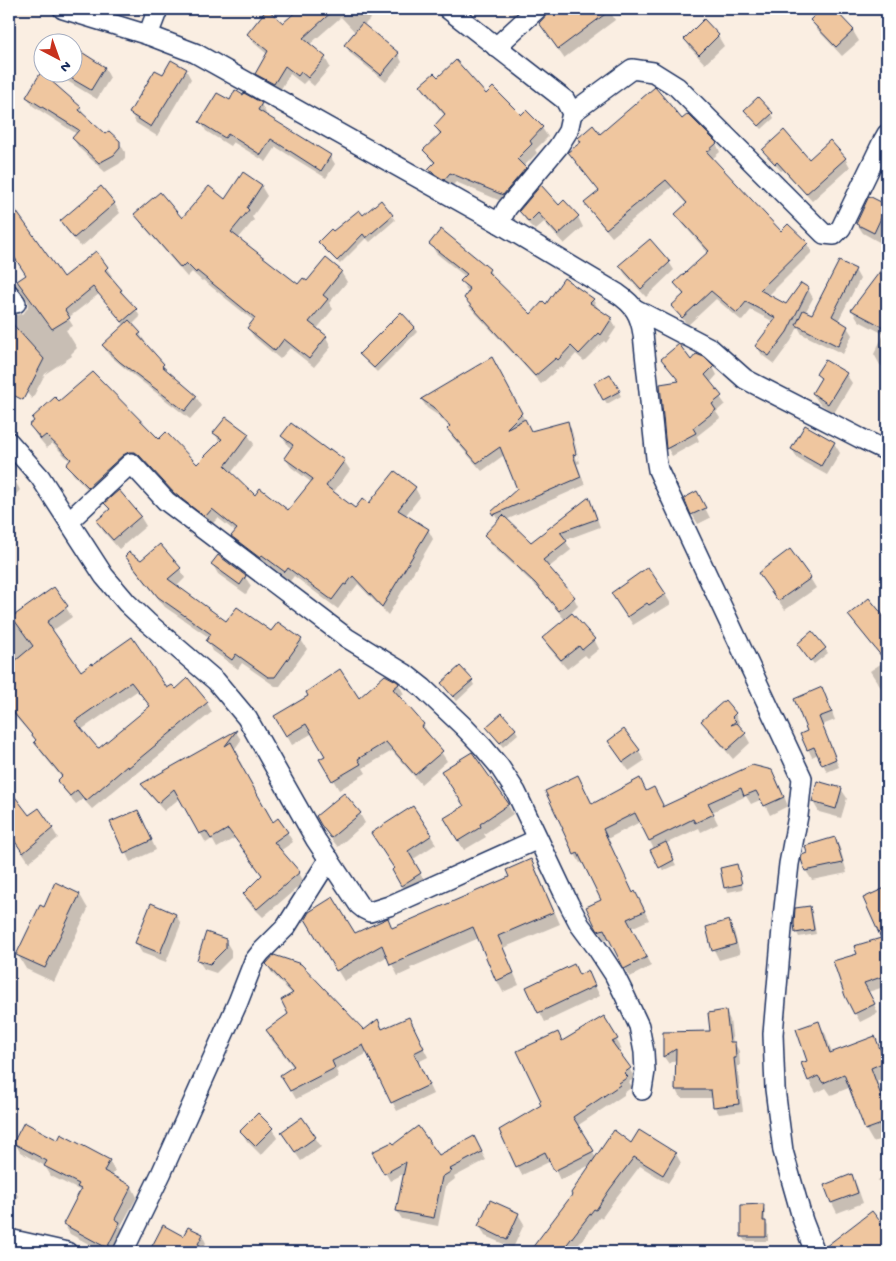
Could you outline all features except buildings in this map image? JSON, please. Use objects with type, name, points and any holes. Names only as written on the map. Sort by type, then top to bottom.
[{"type":"street","points":[[63,9],[148,35],[195,53],[499,223],[618,294],[635,308],[710,348],[745,380],[887,451]]},
{"type":"street","points":[[148,35],[158,9]]},
{"type":"street","points":[[448,9],[565,100],[572,113]]},
{"type":"street","points":[[496,47],[537,9]]},
{"type":"street","points":[[499,223],[507,208],[558,147],[568,131],[572,113],[632,68],[654,72],[677,87],[824,234],[834,235],[841,228],[887,134]]},
{"type":"street","points":[[635,308],[641,322],[643,334],[658,470],[802,778],[784,908],[773,1034],[775,1089],[783,1151],[803,1221],[815,1252]]},
{"type":"street","points":[[9,442],[40,477],[104,576],[127,603],[216,681],[247,718],[316,840],[359,905],[364,909],[370,912],[389,906],[538,839]]},
{"type":"street","points":[[68,521],[131,463],[166,501],[347,638],[404,673],[423,688],[463,726],[499,766],[516,792],[568,904],[580,925],[614,974],[625,996],[639,1026],[644,1052],[645,1071],[642,1090]]},
{"type":"street","points":[[123,1252],[161,1174],[238,1002],[254,961],[286,927],[329,859]]},
{"type":"street","points":[[9,1239],[67,1252]]}]
